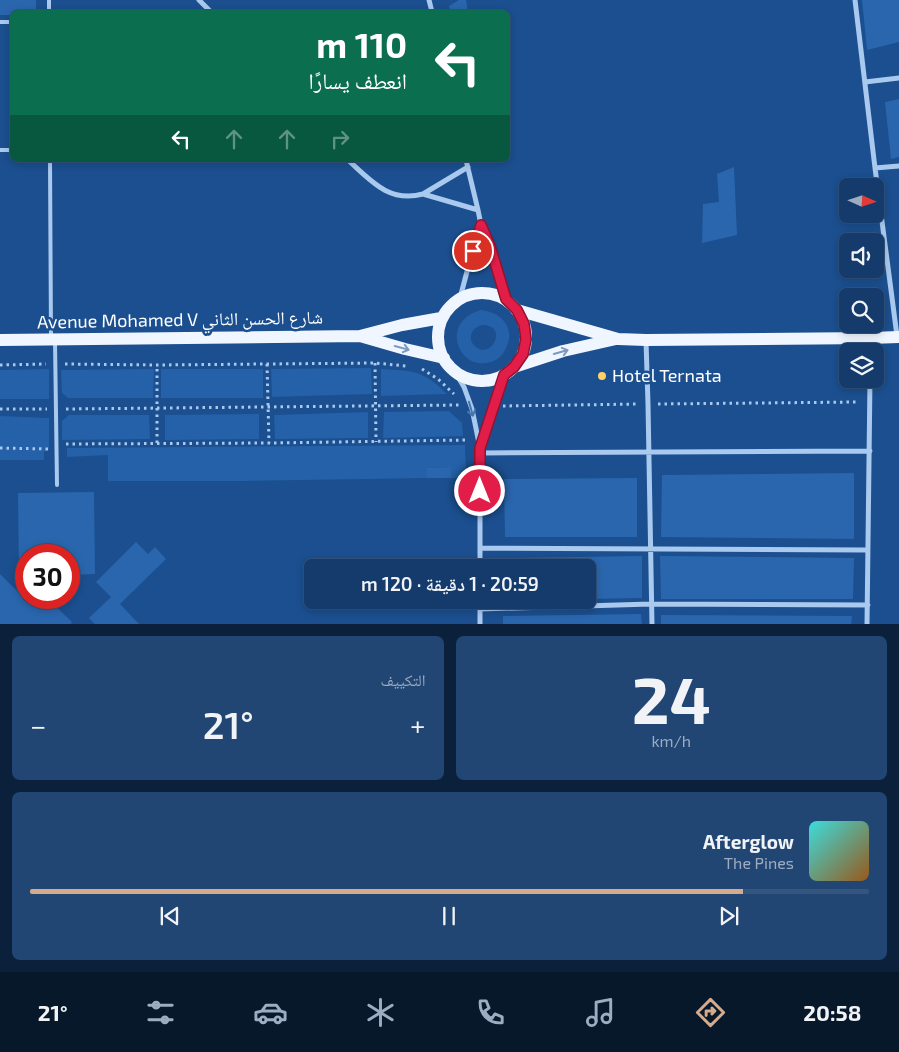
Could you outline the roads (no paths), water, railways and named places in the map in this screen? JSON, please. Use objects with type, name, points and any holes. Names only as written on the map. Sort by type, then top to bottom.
[{"type":"main road","points":[[483,292],[495,294],[506,299],[517,310],[524,324],[526,339],[523,354],[514,367],[504,375],[492,380],[479,381],[466,378],[455,372],[444,358],[439,345],[438,332],[441,318],[449,307],[460,298],[471,294],[483,292]]},
{"type":"main road","points":[[517,310],[618,339]]},
{"type":"main road","name":"Avenue Mohamed V شارع الحسن الثاني","points":[[0,340],[360,336],[402,325],[441,318]]},
{"type":"main road","name":"Avenue Mohamed V شارع الحسن الثاني","points":[[360,336],[444,358]]},
{"type":"main road","points":[[514,367],[563,350],[618,339],[898,337]]},
{"type":"street","points":[[199,0],[209,10]]},
{"type":"street","points":[[855,0],[898,337]]},
{"type":"street","points":[[866,82],[899,78]]},
{"type":"street","points":[[350,162],[373,183],[387,192],[402,197],[424,194],[468,166]]},
{"type":"street","points":[[467,162],[481,225],[490,246],[506,299]]},
{"type":"street","points":[[875,168],[899,166]]},
{"type":"street","points":[[424,194],[478,210]]},
{"type":"street","points":[[460,298],[481,225]]},
{"type":"street","points":[[870,338],[870,343]]},
{"type":"street","points":[[646,340],[652,624]]},
{"type":"street","points":[[455,372],[464,386],[472,409],[480,451],[480,559]]},
{"type":"street","points":[[480,451],[504,375]]},
{"type":"street","points":[[867,624],[870,388]]},
{"type":"street","points":[[480,451],[870,451]]},
{"type":"street","points":[[480,548],[868,550]]},
{"type":"street","points":[[596,606],[868,605]]},
{"type":"street","points":[[480,609],[480,624]]},
{"type":"lane","points":[[50,162],[57,485]]},
{"type":"place","name":"Hotel Ternata","points":[[602,376]]}]
